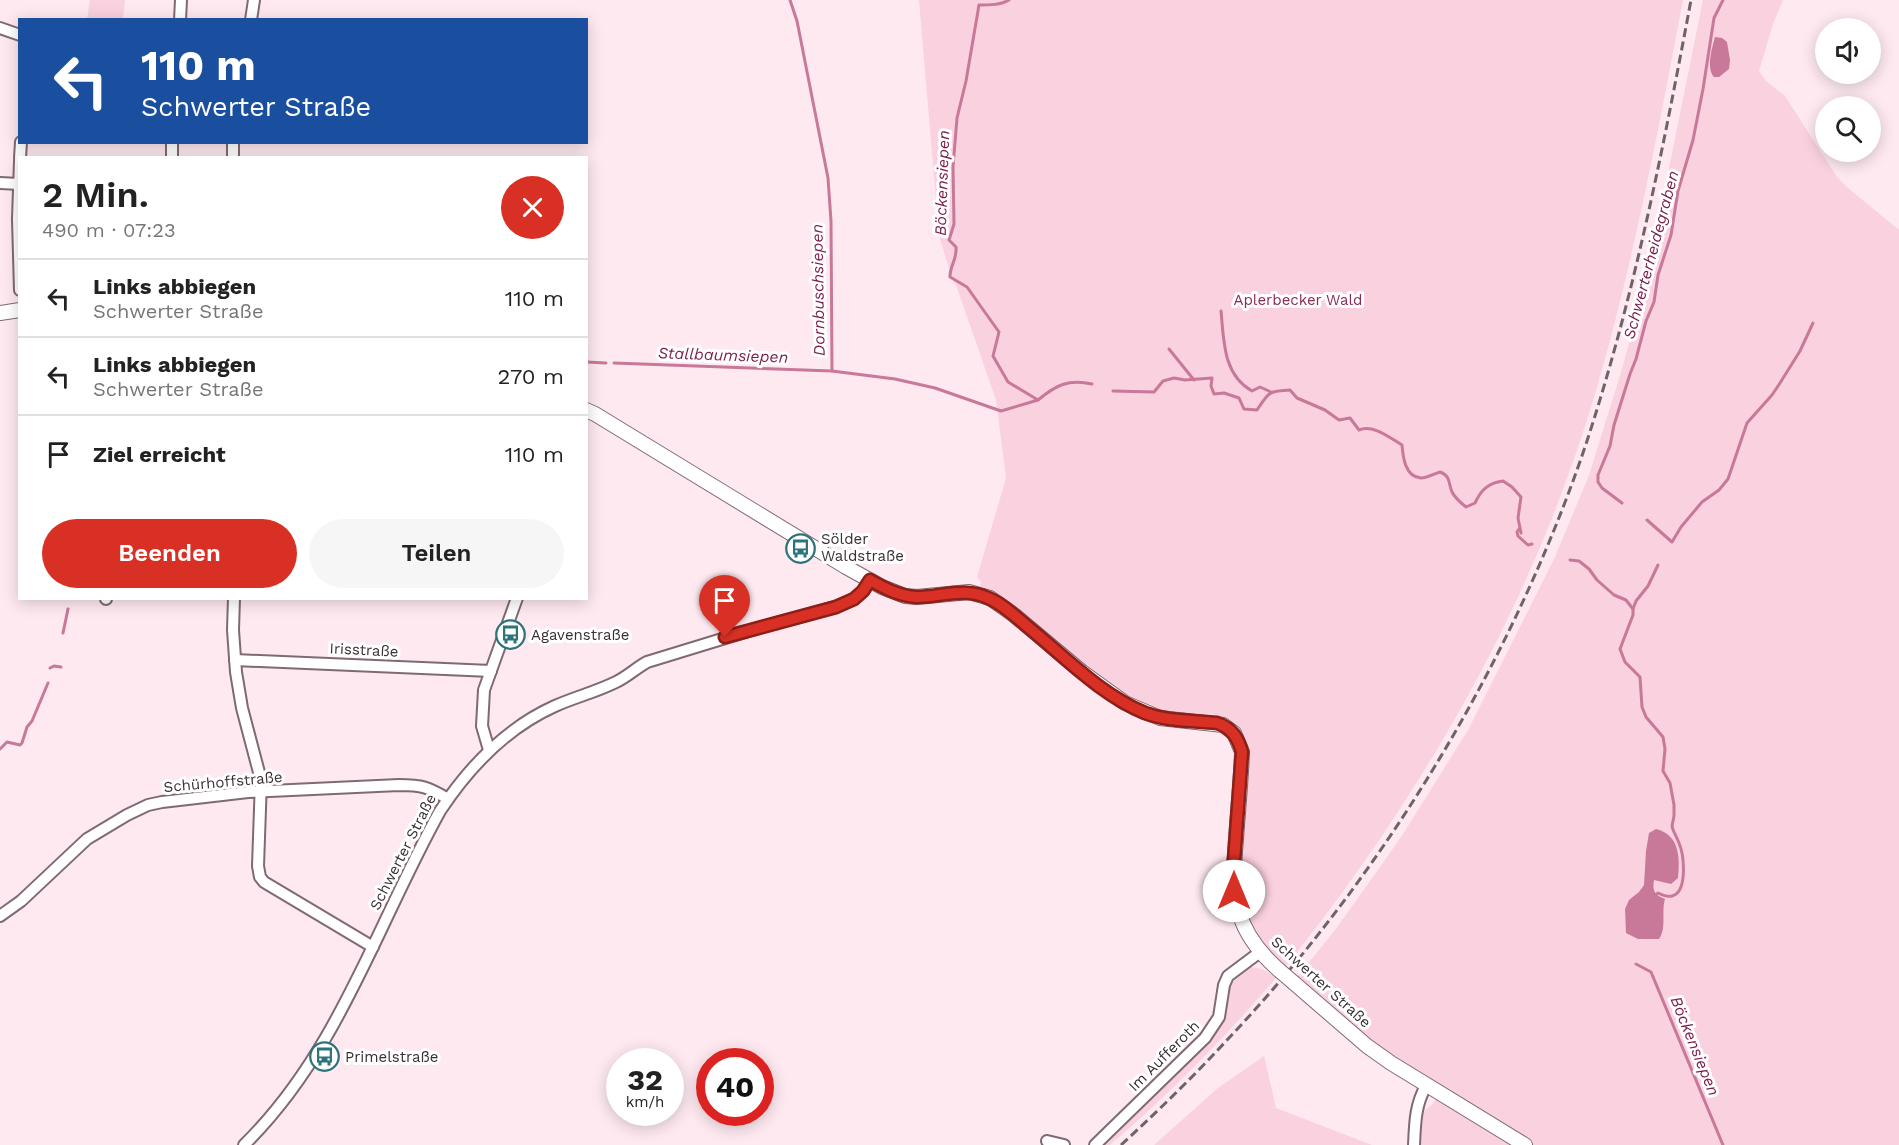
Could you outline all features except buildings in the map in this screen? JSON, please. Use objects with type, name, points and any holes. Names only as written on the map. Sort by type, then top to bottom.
[{"type":"street","points":[[180,18],[181,0]]},
{"type":"street","points":[[251,18],[254,0]]},
{"type":"street","points":[[0,28],[18,33]]},
{"type":"street","points":[[0,183],[18,184]]},
{"type":"street","points":[[0,313],[18,310]]},
{"type":"street","points":[[588,411],[632,435],[870,580]]},
{"type":"street","name":"Schwerter Straße","points":[[244,1145],[297,1084],[318,1053],[342,1010],[432,826],[448,799],[489,750],[524,723],[554,706],[619,681],[647,662],[736,634],[836,607],[854,599],[870,580],[896,594],[905,596],[969,592],[990,598],[1082,672],[1125,703],[1160,718],[1223,724],[1234,733],[1242,752],[1233,875],[1234,891],[1243,924],[1260,952],[1367,1046],[1426,1086],[1525,1145]]},
{"type":"street","points":[[234,600],[235,660],[242,708],[261,780],[258,866],[260,877],[271,886],[373,947]]},
{"type":"street","points":[[489,750],[483,732],[484,690],[516,600]]},
{"type":"street","name":"Irisstraße","points":[[235,660],[491,671]]},
{"type":"street","name":"Schürhoffstraße","points":[[0,916],[21,901],[87,839],[138,809],[162,802],[262,791],[419,785],[448,799]]},
{"type":"street","name":"Im Aufferoth","points":[[1095,1145],[1205,1038],[1219,1017],[1224,985],[1228,976],[1260,952]]},
{"type":"street","points":[[1414,1145],[1418,1101],[1426,1086]]},
{"type":"street","points":[[1047,1141],[1065,1145]]},
{"type":"green space","points":[[90,0],[125,0],[123,18],[87,18]]},
{"type":"green space","name":"Aplerbecker Wald","points":[[919,0],[1683,0],[1644,198],[1609,345],[1570,472],[1540,548],[1506,622],[1427,766],[1336,901],[1286,966],[1271,954],[1254,933],[1241,900],[1240,858],[1250,754],[1240,727],[1229,719],[1210,714],[1160,715],[1120,695],[986,588],[980,586],[981,582],[977,577],[1006,478],[996,400],[939,236]]},
{"type":"green space","points":[[1703,0],[1783,0],[1759,71],[1766,81],[1785,96],[1815,143],[1815,162],[1827,162],[1848,188],[1899,230],[1899,1145],[1418,1145],[1419,1120],[1426,1109],[1432,1105],[1442,1088],[1371,1040],[1298,976],[1335,930],[1403,834],[1468,730],[1555,557],[1589,475],[1622,369],[1648,272]]},
{"type":"green space","points":[[1248,967],[1264,970],[1276,978],[1217,1043],[1154,1106],[1110,1145],[1099,1145],[1216,1030],[1228,989]]},
{"type":"green space","points":[[1264,1056],[1276,1108],[1372,1145],[1154,1145],[1218,1088]]},
{"type":"shaded area","points":[[1715,37],[1727,42],[1730,60],[1729,69],[1719,77],[1714,77],[1710,68]]},
{"type":"shaded area","points":[[1656,829],[1670,836],[1677,848],[1678,878],[1671,884],[1654,880],[1655,892],[1665,899],[1663,930],[1659,939],[1638,939],[1626,933],[1625,909],[1629,900],[1644,885],[1649,833]]},
{"type":"waterway","name":"Dornbuschsiepen","points":[[790,0],[797,21],[828,178],[831,221],[832,371],[895,379],[935,388],[1001,411],[1038,400]]},
{"type":"waterway","name":"Böckensiepen","points":[[1009,0],[999,4],[979,5],[957,118],[953,167],[954,224],[949,240],[956,247],[956,252],[950,277],[967,287],[999,332],[993,356],[1008,382],[1038,400],[1051,390],[1069,383],[1092,384]]},
{"type":"waterway","name":"Schwerterheidegraben","points":[[1622,503],[1602,488],[1598,482],[1598,475],[1610,446],[1614,425],[1654,302],[1658,275],[1671,235],[1678,191],[1693,140],[1714,18],[1723,0]]},
{"type":"waterway","points":[[1221,311],[1227,356],[1235,376],[1252,391],[1260,387],[1271,392]]},
{"type":"waterway","points":[[1647,520],[1672,542],[1702,502],[1719,490],[1728,479],[1747,423],[1780,383],[1800,351],[1813,323]]},
{"type":"waterway","points":[[1169,349],[1194,380]]},
{"type":"waterway","points":[[588,362],[606,363]]},
{"type":"waterway","name":"Stallbaumsiepen","points":[[614,363],[832,371]]},
{"type":"waterway","name":"Böckensiepen","points":[[1113,391],[1154,392],[1163,381],[1174,378],[1185,380],[1212,378],[1211,386],[1214,394],[1224,393],[1239,398],[1244,409],[1257,410],[1270,394],[1290,390],[1297,398],[1325,410],[1339,420],[1350,418],[1359,430],[1376,430],[1402,445],[1406,466],[1411,474],[1421,478],[1440,472],[1444,474],[1448,478],[1453,494],[1466,507],[1475,503],[1480,494],[1493,483],[1503,481],[1521,497],[1518,518],[1521,533]]},
{"type":"waterway","points":[[1519,529],[1518,536],[1528,545],[1532,544]]},
{"type":"waterway","name":"Böckensiepen","points":[[1570,560],[1579,561],[1597,580],[1614,595],[1626,600],[1633,609],[1633,615],[1620,649],[1625,662],[1640,677],[1642,707],[1646,717],[1663,737],[1665,749],[1663,771],[1670,783],[1674,805],[1672,826],[1681,849],[1683,864],[1683,881],[1677,893],[1672,896],[1658,893],[1655,895]]},
{"type":"waterway","name":"Schwerterheidegraben","points":[[1633,609],[1658,565]]},
{"type":"waterway","points":[[63,633],[68,609]]},
{"type":"waterway","points":[[50,668],[61,667]]},
{"type":"waterway","points":[[0,749],[7,742],[20,745],[22,743],[48,683]]},
{"type":"waterway","name":"Böckensiepen","points":[[1636,964],[1651,972],[1723,1145]]},
{"type":"railway","points":[[1121,1145],[1228,1039],[1285,975],[1339,907],[1390,836],[1438,762],[1481,685],[1520,607],[1555,527],[1585,447],[1618,337],[1646,225],[1691,0]]},
{"type":"place","name":"Sölder Waldstraße","points":[[800,548]]},
{"type":"place","name":"Agavenstraße","points":[[510,635]]},
{"type":"place","name":"Primelstraße","points":[[324,1057]]},
{"type":"route","points":[[725,637],[836,607],[854,599],[870,580],[896,594],[905,596],[969,592],[990,598],[1082,672],[1125,703],[1160,718],[1223,724],[1234,733],[1242,752],[1233,875],[1234,891]]}]
